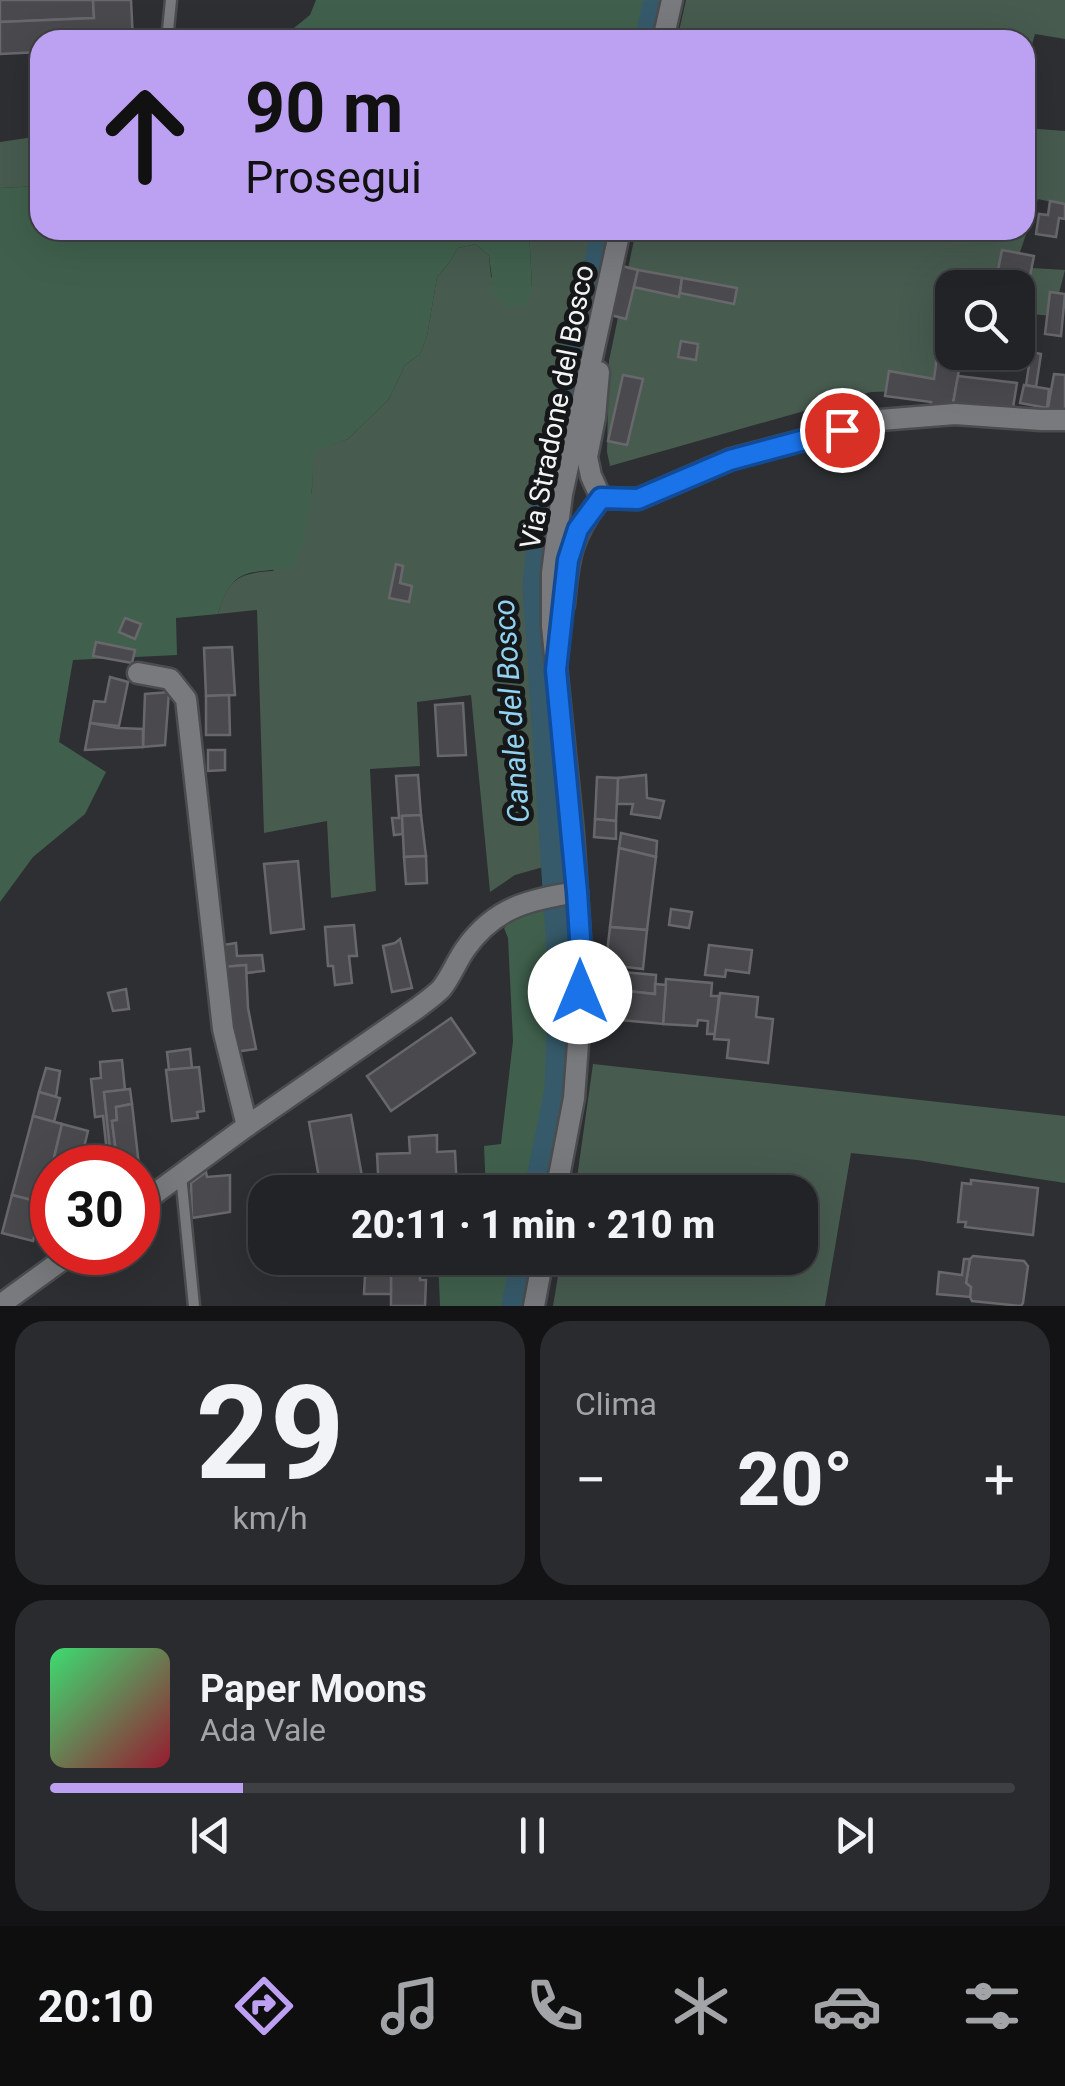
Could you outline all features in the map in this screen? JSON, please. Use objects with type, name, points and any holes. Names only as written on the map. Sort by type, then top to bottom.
[{"type":"street","points":[[666,30],[672,0]]},
{"type":"street","name":"Via Stradone del Bosco","points":[[559,1175],[574,1098],[581,953],[556,670],[552,600],[556,529],[618,240]]},
{"type":"street","points":[[598,330],[599,378],[587,457],[601,498]]},
{"type":"street","points":[[601,498],[638,499],[730,460],[880,420],[954,414],[1065,420]]},
{"type":"street","points":[[556,670],[568,560],[578,529],[601,498]]},
{"type":"street","points":[[138,673],[170,680],[186,699],[222,1030],[247,1126]]},
{"type":"street","points":[[160,1190],[441,989],[484,926],[535,898],[577,892]]},
{"type":"street","points":[[0,1305],[41,1275]]},
{"type":"street","points":[[534,1306],[540,1275]]},
{"type":"lane","points":[[168,30],[171,0]]},
{"type":"lane","points":[[181,1175],[194,1306]]},
{"type":"green space","points":[[316,0],[651,0],[644,30],[291,30],[310,15]]},
{"type":"green space","points":[[686,0],[1065,0],[1065,39],[1035,34],[1035,30],[679,30]]},
{"type":"green space","points":[[1035,129],[1065,131],[1065,205],[1038,199],[1035,208]]},
{"type":"green space","points":[[30,138],[30,186],[0,188],[0,142]]},
{"type":"green space","points":[[30,186],[30,240],[530,240],[532,288],[525,306],[507,307],[494,294],[489,256],[476,244],[458,248],[437,277],[420,354],[405,365],[389,399],[348,439],[313,452],[309,511],[293,567],[254,572],[237,579],[218,614],[176,618],[177,655],[73,660],[59,742],[106,772],[85,814],[33,857],[0,902],[0,188]]},
{"type":"green space","points":[[530,240],[598,240],[575,354],[551,417],[540,460],[534,549],[535,609],[561,862],[515,875],[490,892],[471,695],[417,702],[420,766],[370,769],[376,891],[331,898],[327,821],[264,833],[257,610],[218,614],[236,580],[273,571],[308,508],[313,451],[348,439],[389,399],[405,365],[420,354],[437,277],[458,248],[476,244],[489,256],[491,277],[532,287]]},
{"type":"green space","points":[[634,240],[1024,240],[1015,267],[1065,270],[1053,316],[1035,314],[1035,270],[935,270],[935,370],[944,370],[943,390],[871,392],[610,466],[609,361]]},
{"type":"green space","points":[[563,897],[560,1050],[542,1175],[485,1175],[484,1146],[501,1144],[513,1041],[508,938],[504,928],[515,917]]},
{"type":"green space","points":[[593,1064],[1065,1116],[1065,1183],[851,1153],[825,1306],[553,1306],[558,1275],[818,1275],[818,1175],[577,1175]]},
{"type":"green space","points":[[439,1275],[523,1275],[518,1306],[440,1306]]},
{"type":"building","points":[[0,0],[93,0],[94,18],[0,22]]},
{"type":"building","points":[[93,0],[131,0],[132,30],[30,30],[30,52],[0,54],[0,22],[94,18]]},
{"type":"building","points":[[1050,201],[1065,204],[1065,219],[1059,218],[1056,237],[1036,234],[1039,214],[1048,215]]},
{"type":"building","points":[[1002,250],[1034,256],[1031,270],[998,270]]},
{"type":"building","points":[[618,265],[638,270],[626,319],[607,314]]},
{"type":"building","points":[[638,270],[682,278],[679,297],[634,287]]},
{"type":"building","points":[[682,278],[737,288],[734,304],[680,293]]},
{"type":"building","points":[[1050,292],[1065,294],[1061,336],[1045,334]]},
{"type":"building","points":[[681,341],[698,344],[696,360],[678,357]]},
{"type":"building","points":[[1035,353],[1041,354],[1036,387],[1026,385],[1028,370],[1035,370]]},
{"type":"building","points":[[935,370],[959,370],[952,409],[885,396],[889,371],[934,379]]},
{"type":"building","points":[[1054,374],[1065,375],[1065,415],[1047,413]]},
{"type":"building","points":[[623,375],[643,379],[627,445],[608,441]]},
{"type":"building","points":[[958,376],[1017,383],[1012,414],[952,409]]},
{"type":"building","points":[[1024,385],[1049,389],[1047,408],[1020,403]]},
{"type":"building","points":[[396,564],[403,566],[400,583],[412,586],[409,602],[389,598]]},
{"type":"building","points":[[125,618],[141,624],[135,639],[119,632]]},
{"type":"building","points":[[96,642],[135,650],[132,663],[93,656]]},
{"type":"building","points":[[232,647],[235,695],[206,696],[204,648]]},
{"type":"building","points":[[110,677],[128,682],[119,726],[90,723],[94,701],[105,702]]},
{"type":"building","points":[[169,692],[165,745],[143,747],[145,694]]},
{"type":"building","points":[[229,695],[230,735],[206,735],[206,696]]},
{"type":"building","points":[[463,703],[466,755],[438,756],[435,705]]},
{"type":"building","points":[[90,723],[143,729],[143,747],[85,750]]},
{"type":"building","points":[[208,750],[225,750],[225,770],[208,771]]},
{"type":"building","points":[[418,775],[421,815],[402,816],[403,834],[394,835],[392,818],[399,818],[396,776]]},
{"type":"building","points":[[646,775],[647,798],[664,801],[660,818],[631,814],[633,804],[617,804],[618,778]]},
{"type":"building","points":[[597,777],[618,778],[616,821],[595,819]]},
{"type":"building","points":[[421,815],[426,856],[404,857],[402,816]]},
{"type":"building","points":[[595,819],[616,821],[616,839],[594,837]]},
{"type":"building","points":[[621,833],[657,841],[656,857],[619,848]]},
{"type":"building","points":[[619,848],[656,857],[647,930],[610,927]]},
{"type":"building","points":[[426,856],[427,883],[406,884],[404,857]]},
{"type":"building","points":[[298,861],[304,929],[271,933],[264,864]]},
{"type":"building","points":[[671,909],[692,912],[689,928],[669,925]]},
{"type":"building","points":[[354,925],[357,956],[349,956],[352,983],[335,985],[333,966],[328,966],[325,927]]},
{"type":"building","points":[[610,927],[647,930],[643,969],[606,961]]},
{"type":"building","points":[[400,939],[412,988],[392,992],[383,946]]},
{"type":"building","points":[[236,943],[237,956],[262,955],[264,971],[246,973],[246,965],[223,967],[223,945]]},
{"type":"building","points":[[709,945],[752,950],[749,973],[726,970],[725,977],[705,975]]},
{"type":"building","points":[[246,965],[248,1008],[256,1049],[234,1052],[223,967]]},
{"type":"building","points":[[610,971],[656,975],[655,994],[609,989]]},
{"type":"building","points":[[666,979],[712,983],[711,996],[719,996],[715,1034],[707,1034],[708,1021],[698,1020],[697,1026],[663,1024]]},
{"type":"building","points":[[655,984],[666,985],[663,1024],[599,1018],[601,988],[655,994]]},
{"type":"building","points":[[126,989],[129,1009],[113,1011],[108,993]]},
{"type":"building","points":[[720,993],[758,997],[756,1017],[773,1019],[768,1063],[727,1058],[729,1040],[714,1039]]},
{"type":"building","points":[[451,1018],[475,1053],[391,1111],[367,1076]]},
{"type":"building","points":[[190,1049],[192,1068],[169,1070],[167,1052]]},
{"type":"building","points":[[122,1060],[125,1090],[104,1092],[110,1145],[106,1145],[103,1116],[95,1117],[91,1079],[101,1078],[100,1062]]},
{"type":"building","points":[[199,1067],[204,1111],[197,1112],[198,1118],[172,1121],[166,1070]]},
{"type":"building","points":[[46,1068],[60,1071],[56,1097],[39,1092]]},
{"type":"building","points":[[130,1089],[132,1104],[116,1107],[117,1120],[112,1121],[115,1145],[110,1145],[104,1092]]},
{"type":"building","points":[[39,1092],[60,1098],[54,1122],[33,1116]]},
{"type":"building","points":[[132,1104],[137,1145],[115,1145],[112,1121],[117,1120],[116,1107]]},
{"type":"building","points":[[351,1115],[362,1175],[318,1175],[309,1122]]},
{"type":"building","points":[[33,1116],[62,1124],[57,1145],[30,1145],[30,1200],[12,1195]]},
{"type":"building","points":[[62,1124],[88,1131],[85,1145],[57,1145]]},
{"type":"building","points":[[437,1135],[437,1152],[455,1151],[456,1175],[378,1175],[377,1154],[410,1153],[409,1137]]},
{"type":"building","points":[[206,1172],[207,1177],[230,1175],[230,1212],[192,1218],[191,1183]]},
{"type":"building","points":[[971,1180],[1038,1188],[1033,1235],[965,1227],[966,1222],[958,1222],[962,1183],[971,1184]]},
{"type":"building","points":[[12,1195],[30,1200],[30,1240],[2,1233]]},
{"type":"building","points":[[973,1256],[1024,1261],[1028,1266],[1021,1306],[972,1301],[971,1287],[966,1283]]},
{"type":"building","points":[[964,1259],[970,1259],[966,1283],[971,1287],[970,1297],[937,1294],[939,1272],[962,1275]]},
{"type":"building","points":[[391,1275],[420,1275],[420,1280],[426,1280],[425,1306],[391,1306]]},
{"type":"building","points":[[391,1275],[391,1294],[364,1294],[365,1276]]},
{"type":"waterway","name":"Canale del Bosco","points":[[649,30],[656,0]]},
{"type":"waterway","name":"Canale del Bosco","points":[[540,1175],[557,1090],[561,979],[535,586],[543,506],[602,240]]},
{"type":"waterway","name":"Canale del Bosco","points":[[514,1306],[520,1275]]},
{"type":"route","points":[[580,992],[573,832],[556,670],[568,560],[578,529],[601,498],[638,499],[730,460],[842,430]]}]
